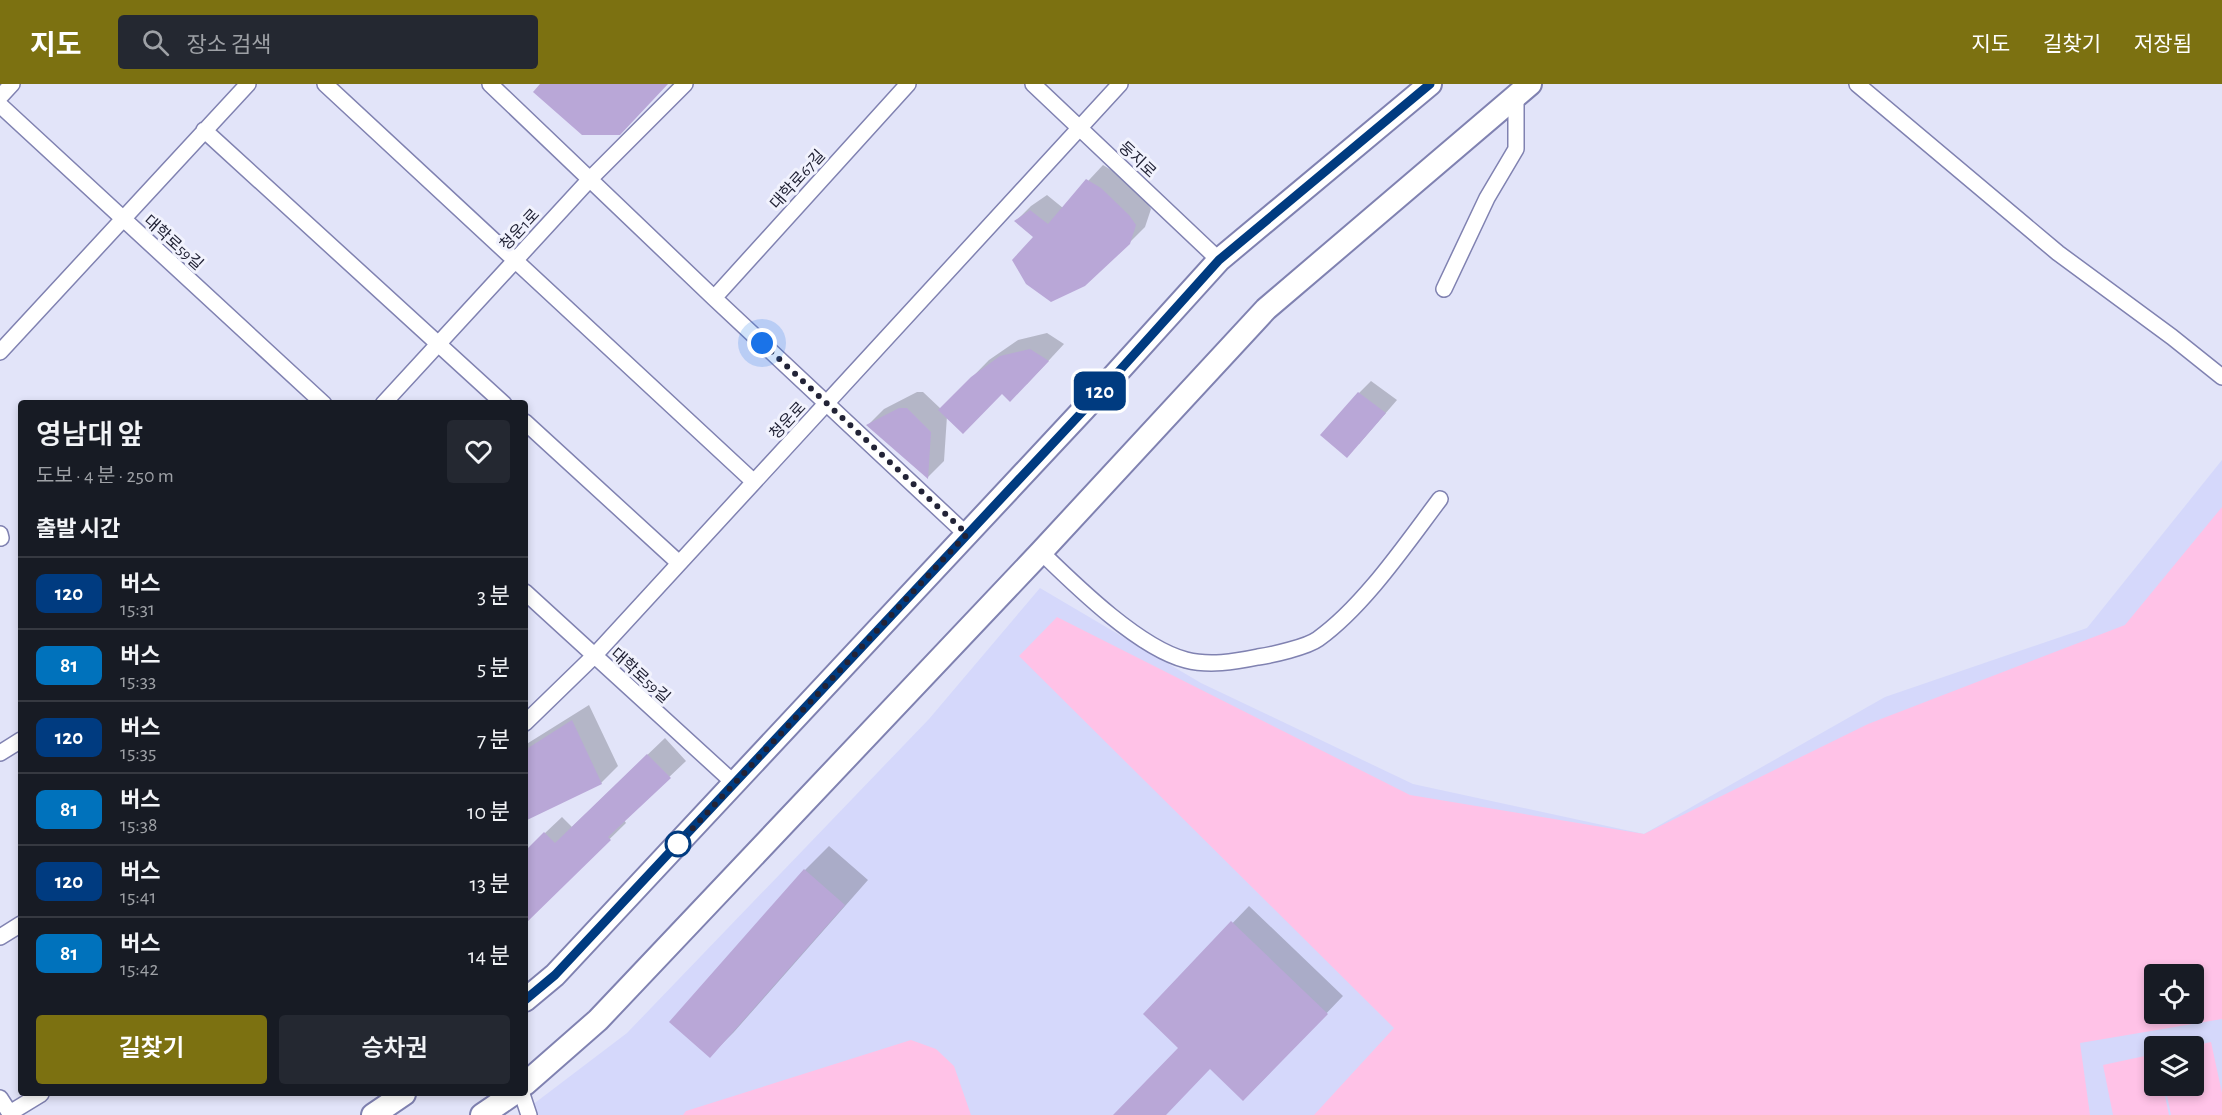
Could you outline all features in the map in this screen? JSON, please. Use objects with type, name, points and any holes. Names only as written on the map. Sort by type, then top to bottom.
[{"type":"main road","points":[[528,998],[555,975],[1084,410],[1219,260],[1430,84]]},
{"type":"main road","points":[[528,1081],[598,1020],[1041,552],[1266,309],[1523,89]]},
{"type":"main road","points":[[373,1115],[401,1096]]},
{"type":"main road","points":[[482,1115],[510,1096]]},
{"type":"street","points":[[0,97],[12,84]]},
{"type":"street","points":[[0,352],[248,84]]},
{"type":"street","points":[[325,84],[754,482]]},
{"type":"street","points":[[490,84],[714,298],[967,534]]},
{"type":"street","name":"청운1로","points":[[387,400],[590,179],[685,84]]},
{"type":"street","name":"대학로67길","points":[[714,298],[908,84]]},
{"type":"street","name":"둥지로","points":[[1033,84],[1219,260]]},
{"type":"street","name":"청운로","points":[[528,720],[594,656],[1120,84]]},
{"type":"street","points":[[1857,84],[2058,253],[2222,377]]},
{"type":"street","points":[[1444,289],[1487,198],[1516,149],[1523,89]]},
{"type":"street","name":"대학로59길","points":[[0,105],[320,400]]},
{"type":"street","points":[[204,130],[500,400]]},
{"type":"street","points":[[528,425],[679,563]]},
{"type":"street","points":[[1041,552],[1111,616],[1158,649],[1186,660],[1225,663],[1271,655],[1317,640],[1385,571],[1440,499]]},
{"type":"street","name":"대학로59길","points":[[528,595],[734,783]]},
{"type":"street","points":[[0,753],[18,742]]},
{"type":"street","points":[[0,937],[18,926]]},
{"type":"street","points":[[0,1098],[10,1114],[38,1096]]},
{"type":"street","points":[[523,1096],[529,1115]]},
{"type":"shaded area","points":[[2222,460],[2222,1115],[519,1115],[627,1033],[929,719],[1040,588],[1201,683],[1413,784],[1644,834],[1885,697],[2087,628]]},
{"type":"shaded area","points":[[2222,507],[2222,1019],[2204,1022],[2204,964],[2144,964],[2144,1024],[2192,1024],[2080,1043],[2090,1115],[1314,1115],[1394,1028],[1019,656],[1057,617],[1410,795],[1644,834],[1868,724],[2125,625]]},
{"type":"shaded area","points":[[911,1040],[936,1049],[954,1066],[971,1115],[683,1115],[686,1111]]},
{"type":"shaded area","points":[[2211,1042],[2222,1093],[2222,1115],[2171,1115],[2167,1096],[2204,1096],[2204,1044]]},
{"type":"shaded area","points":[[2144,1056],[2144,1096],[2165,1096],[2169,1115],[2113,1115],[2103,1065]]},
{"type":"building","points":[[540,84],[668,84],[620,135],[582,135],[533,92]]},
{"type":"building","points":[[1086,179],[1101,188],[1136,225],[1130,244],[1085,286],[1051,302],[1026,284],[1012,260],[1033,237],[1014,221],[1030,210],[1048,224]]},
{"type":"building","points":[[1030,349],[1049,361],[1010,402],[1002,394],[963,434],[938,410],[971,377],[1000,356]]},
{"type":"building","points":[[1358,392],[1386,413],[1347,458],[1320,435]]},
{"type":"building","points":[[899,408],[907,408],[931,432],[928,479],[866,425]]},
{"type":"building","points":[[572,720],[602,784],[528,820],[528,748]]},
{"type":"building","points":[[647,754],[671,778],[608,837],[611,840],[528,921],[528,848],[544,832],[555,843]]},
{"type":"building","points":[[804,869],[845,905],[710,1058],[669,1022]]},
{"type":"building","points":[[1231,921],[1328,1014],[1243,1101],[1210,1069],[1166,1115],[1113,1115],[1178,1048],[1143,1014]]},
{"type":"bus line","name":"120","points":[[528,998],[555,975],[1084,410],[1219,260],[1430,84]]},
{"type":"route","points":[[678,844],[967,534],[762,343]]}]
